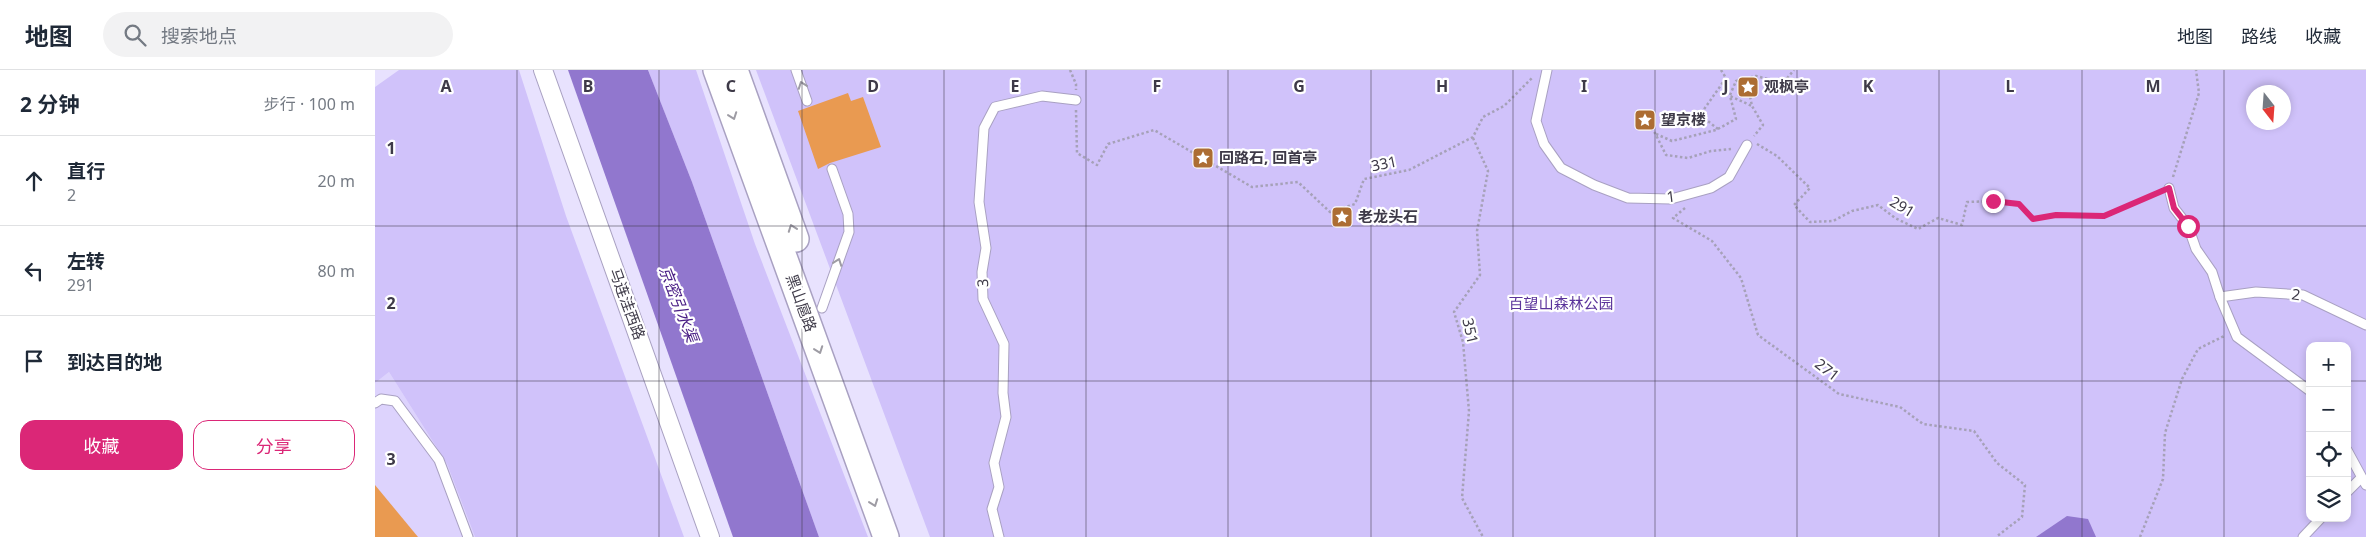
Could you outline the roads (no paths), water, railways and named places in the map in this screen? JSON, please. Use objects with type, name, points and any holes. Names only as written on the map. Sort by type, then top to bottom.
[{"type":"main road","name":"黑山扈路","points":[[716,70],[886,537]]},
{"type":"main road","name":"黑山扈路","points":[[735,70],[905,537]]},
{"type":"street","name":"马连洼西路","points":[[543,70],[710,537]]},
{"type":"lane","points":[[796,70],[807,101]]},
{"type":"lane","name":"1","points":[[1547,70],[1536,121],[1544,144],[1561,168],[1594,185],[1628,198],[1671,199],[1711,188],[1729,177],[1747,145]]},
{"type":"lane","name":"3","points":[[999,537],[992,509],[999,486],[994,463],[1006,417],[1003,393],[1004,344],[983,299],[982,272],[986,248],[979,202],[984,128],[995,107],[1042,96],[1076,100]]},
{"type":"lane","points":[[822,308],[849,232],[848,214],[832,170]]},
{"type":"lane","points":[[2169,188],[2174,208],[2188,226],[2196,249],[2212,272],[2219,297],[2237,337],[2306,388]]},
{"type":"lane","name":"2","points":[[2219,297],[2256,292],[2303,295],[2366,326]]},
{"type":"lane","points":[[375,403],[381,399],[395,401],[439,460],[468,537]]},
{"type":"lane","points":[[2351,458],[2363,481],[2351,489]]},
{"type":"lane","points":[[2303,537],[2317,522]]},
{"type":"water","name":"京密引水渠","points":[[568,70],[648,70],[692,182],[819,537],[733,537]]},
{"type":"water","points":[[2067,516],[2088,519],[2096,537],[2036,537]]},
{"type":"place","name":"观枫亭","points":[[1748,87]]},
{"type":"place","name":"望京楼","points":[[1645,120]]},
{"type":"place","name":"回路石, 回首亭","points":[[1203,158]]},
{"type":"place","name":"老龙头石","points":[[1342,217]]},
{"type":"park label","name":"百望山森林公园","points":[[1561,304]]}]
